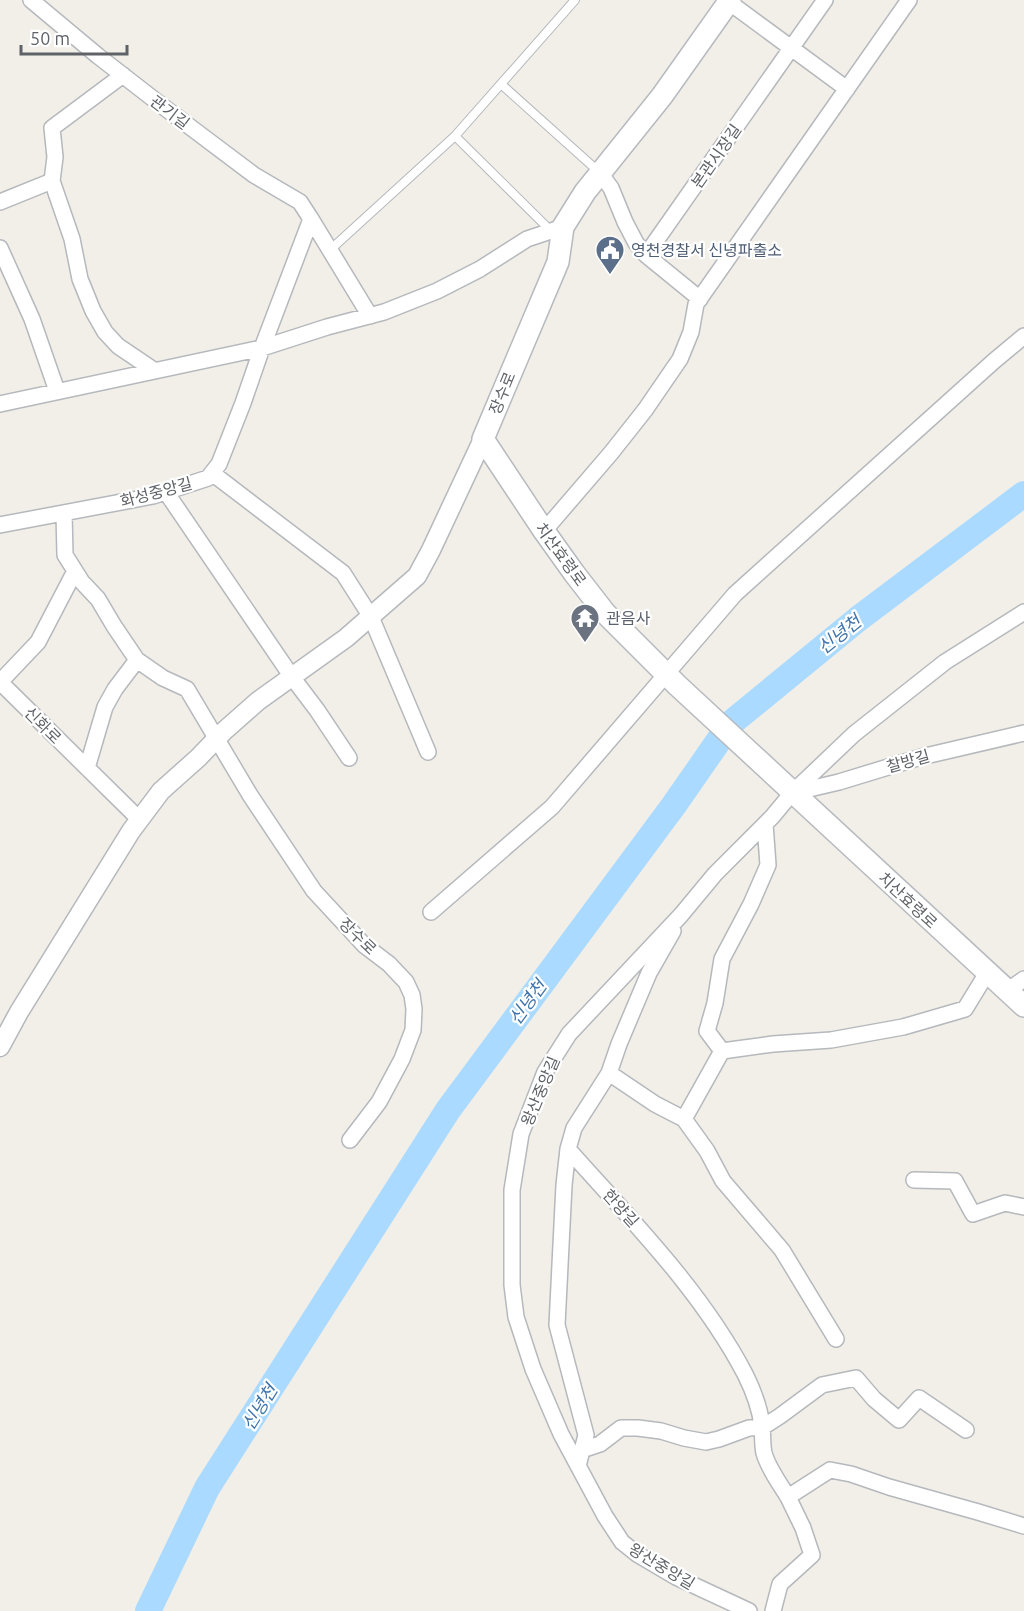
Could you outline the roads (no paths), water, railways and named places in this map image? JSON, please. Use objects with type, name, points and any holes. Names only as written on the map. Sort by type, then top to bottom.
[{"type":"main road","name":"장수로","points":[[483,439],[558,262],[557,229],[662,96],[728,1]]},
{"type":"main road","name":"치산효령로","points":[[483,439],[544,531],[605,613],[672,680],[987,973],[1016,985],[1024,1006]]},
{"type":"street","name":"관기길","points":[[31,0],[123,75],[254,175],[300,202],[370,316]]},
{"type":"street","name":"본관시장길","points":[[646,255],[825,0]]},
{"type":"street","points":[[544,531],[645,410],[680,359],[691,332],[696,304],[909,0]]},
{"type":"street","points":[[728,1],[847,89]]},
{"type":"street","points":[[123,75],[52,128],[55,157],[52,181],[72,238],[80,279],[99,321],[105,332],[118,346],[155,371]]},
{"type":"street","points":[[600,173],[611,188],[636,243],[646,255],[700,299]]},
{"type":"street","points":[[0,202],[52,181]]},
{"type":"street","name":"화성중앙길","points":[[0,525],[153,496],[208,478],[219,464],[243,404],[311,219]]},
{"type":"street","points":[[0,404],[262,348],[384,312],[437,291],[480,268],[526,239],[557,229]]},
{"type":"street","points":[[0,248],[32,319],[57,391]]},
{"type":"street","points":[[431,912],[552,807],[672,680],[735,594],[1024,336]]},
{"type":"street","name":"장수로","points":[[0,1047],[131,831],[161,791],[258,701],[346,638],[417,576],[483,439]]},
{"type":"street","points":[[212,473],[343,573],[371,616],[428,752]]},
{"type":"street","points":[[166,492],[349,758]]},
{"type":"street","name":"장수로","points":[[64,513],[65,555],[82,582],[98,599],[137,660],[163,678],[187,689],[250,795],[314,891],[364,945],[389,964],[406,982],[412,995],[413,1030],[402,1059],[379,1102],[350,1140]]},
{"type":"street","points":[[0,682],[38,642],[75,571]]},
{"type":"street","name":"왕산중앙길","points":[[749,1611],[676,1577],[637,1554],[622,1542],[561,1434],[533,1369],[516,1317],[512,1285],[512,1190],[521,1134],[545,1072],[569,1034],[792,793],[854,734],[945,662],[1024,612]]},
{"type":"street","points":[[87,768],[105,707],[115,689],[137,660]]},
{"type":"street","name":"신화로","points":[[0,682],[140,819]]},
{"type":"street","name":"찰방길","points":[[792,793],[839,782],[921,757],[1024,733]]},
{"type":"street","points":[[722,1051],[707,1031],[715,1003],[722,959],[751,904],[768,865],[765,824]]},
{"type":"street","points":[[578,1466],[586,1435],[557,1325],[568,1149],[574,1128],[609,1073],[649,973],[681,915]]},
{"type":"street","points":[[722,1051],[773,1044],[831,1040],[903,1027],[965,1009],[987,973]]},
{"type":"street","points":[[684,1119],[722,1051]]},
{"type":"street","points":[[609,1073],[655,1104],[684,1119],[723,1181],[782,1250],[837,1339]]},
{"type":"street","name":"한양길","points":[[568,1149],[638,1227],[711,1318],[754,1391],[763,1427],[764,1454],[803,1528],[812,1555],[780,1584],[774,1611]]},
{"type":"street","points":[[914,1180],[955,1181],[973,1214],[1005,1203],[1024,1208]]},
{"type":"street","points":[[582,1450],[600,1444],[621,1428],[661,1431],[706,1442],[719,1439],[749,1428],[763,1427],[822,1385],[856,1378],[874,1399],[899,1420],[919,1398],[966,1430]]},
{"type":"street","points":[[788,1497],[830,1470],[851,1474],[1024,1526]]},
{"type":"lane","points":[[330,250],[455,136],[575,0]]},
{"type":"lane","points":[[501,84],[600,173]]},
{"type":"lane","points":[[455,136],[557,229]]},
{"type":"waterway","name":"신녕천","points":[[148,1611],[207,1488],[448,1110],[674,805],[731,723],[858,619],[1024,494]]},
{"type":"place","name":"영천경찰서 신녕파출소","points":[[610,276]]},
{"type":"place","name":"관음사","points":[[585,644]]}]
